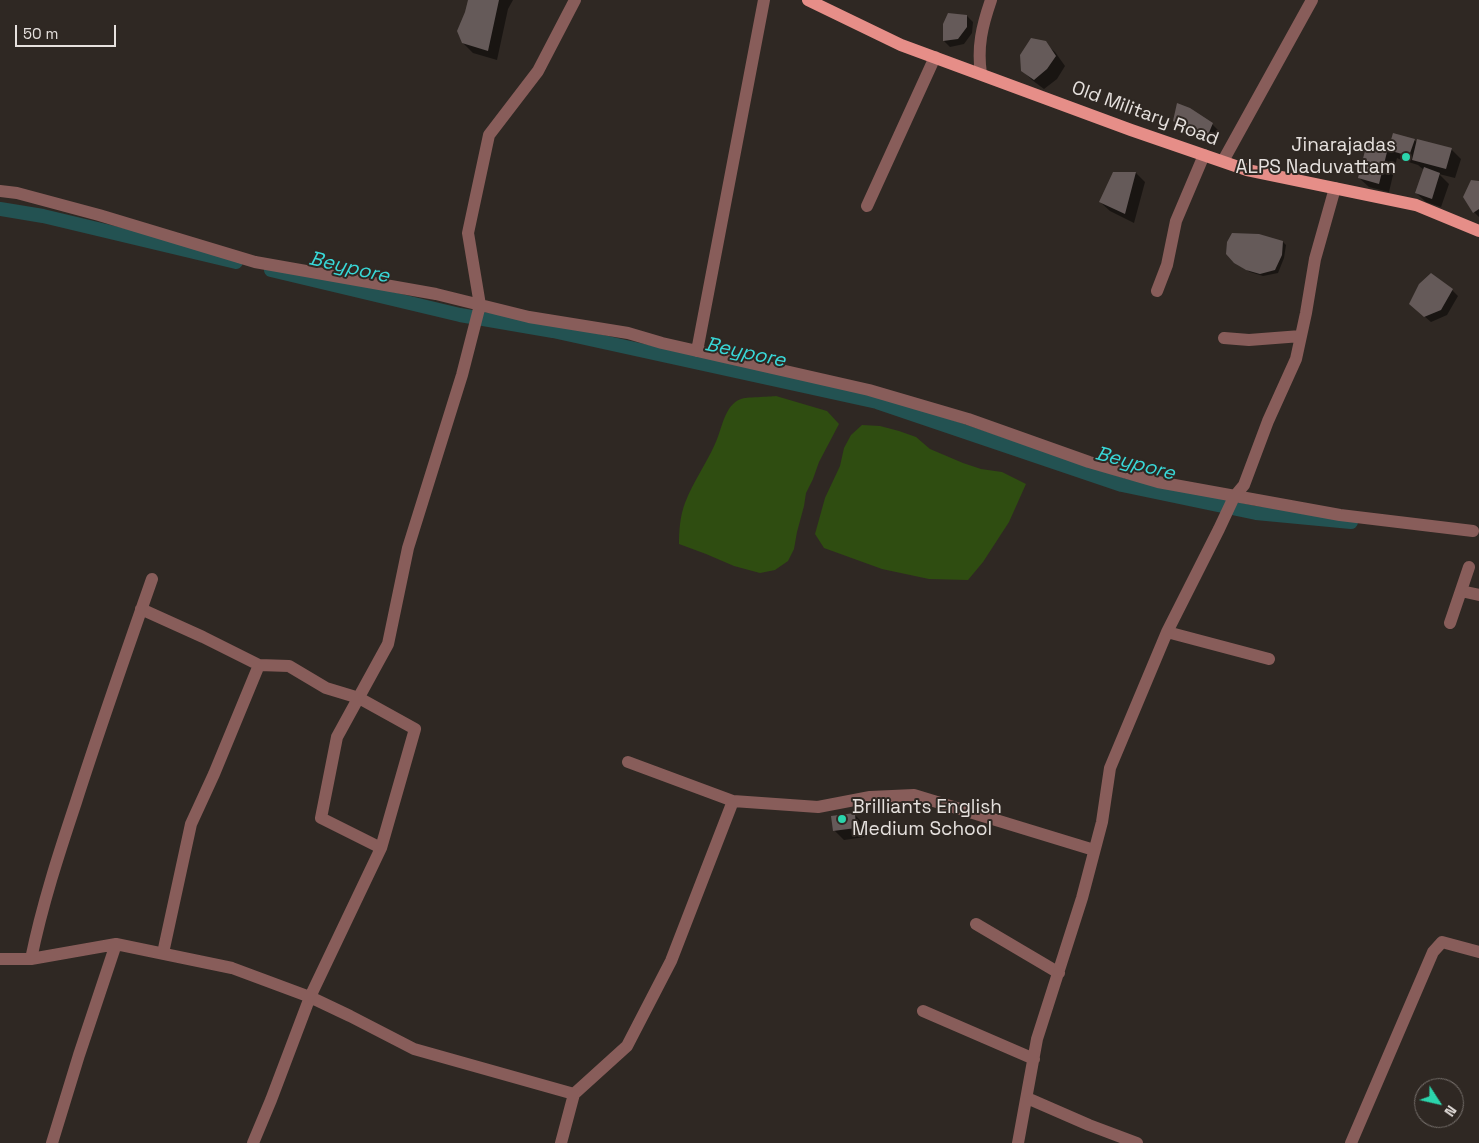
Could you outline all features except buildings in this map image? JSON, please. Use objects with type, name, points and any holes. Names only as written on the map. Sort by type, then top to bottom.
[{"type":"main road","name":"Old Military Road","points":[[808,0],[901,45],[1131,130],[1247,170],[1416,205],[1479,231]]},
{"type":"street","points":[[381,848],[321,818],[337,737],[388,644],[408,548],[462,375],[480,305],[468,233],[489,135],[538,71],[575,0]]},
{"type":"street","points":[[697,351],[764,0]]},
{"type":"street","points":[[981,74],[979,57],[981,35],[991,0]]},
{"type":"street","points":[[1223,161],[1312,0]]},
{"type":"street","points":[[867,206],[936,57]]},
{"type":"street","points":[[1157,292],[1168,264],[1176,221],[1204,155]]},
{"type":"street","points":[[1018,1143],[1037,1039],[1082,898],[1102,822],[1110,768],[1167,632],[1234,497],[1244,485],[1268,421],[1296,359],[1315,259],[1335,188]]},
{"type":"street","points":[[0,191],[17,193],[99,215],[255,262],[436,294],[529,316],[628,333],[662,343],[869,390],[968,419],[1089,462],[1158,482],[1340,515],[1473,531]]},
{"type":"street","points":[[1224,338],[1249,340],[1301,336]]},
{"type":"street","points":[[1450,623],[1469,567]]},
{"type":"street","points":[[30,958],[56,863],[89,759],[152,579]]},
{"type":"street","points":[[1461,591],[1479,595]]},
{"type":"street","points":[[141,610],[203,637],[259,665],[289,666],[326,688],[358,698],[415,729],[381,848],[310,998],[253,1143]]},
{"type":"street","points":[[1167,632],[1269,660]]},
{"type":"street","points":[[163,954],[191,824],[259,665]]},
{"type":"street","points":[[628,762],[733,801],[818,808],[870,797],[914,795],[1094,850]]},
{"type":"street","points":[[561,1143],[574,1094],[627,1046],[671,961],[733,801]]},
{"type":"street","points":[[976,924],[1058,973]]},
{"type":"street","points":[[1351,1143],[1433,952],[1442,942],[1479,952]]},
{"type":"street","points":[[52,1143],[116,944]]},
{"type":"street","points":[[0,959],[30,958],[116,944],[232,968],[310,998],[414,1049],[574,1094]]},
{"type":"street","points":[[923,1011],[1034,1059]]},
{"type":"street","points":[[1027,1098],[1089,1125],[1137,1143]]},
{"type":"green space","points":[[776,396],[827,411],[839,424],[819,462],[806,493],[794,549],[788,561],[775,570],[760,573],[734,566],[679,544],[680,529],[682,513],[688,495],[711,451],[727,412],[735,402],[743,398]]},
{"type":"green space","points":[[862,425],[880,426],[916,437],[930,449],[981,469],[1002,472],[1026,484],[1009,522],[983,562],[968,580],[929,579],[882,569],[824,548],[815,534],[825,498],[840,466],[844,448],[851,435]]},
{"type":"waterway","name":"Beypore","points":[[0,209],[43,216],[236,262]]},
{"type":"waterway","name":"Beypore","points":[[271,270],[460,315],[553,331],[877,402],[1122,485],[1256,513],[1351,522]]},
{"type":"place","name":"Jinarajadas ALPS Naduvattam","points":[[1406,157]]},
{"type":"place","name":"Brilliants English Medium School","points":[[842,819]]}]
